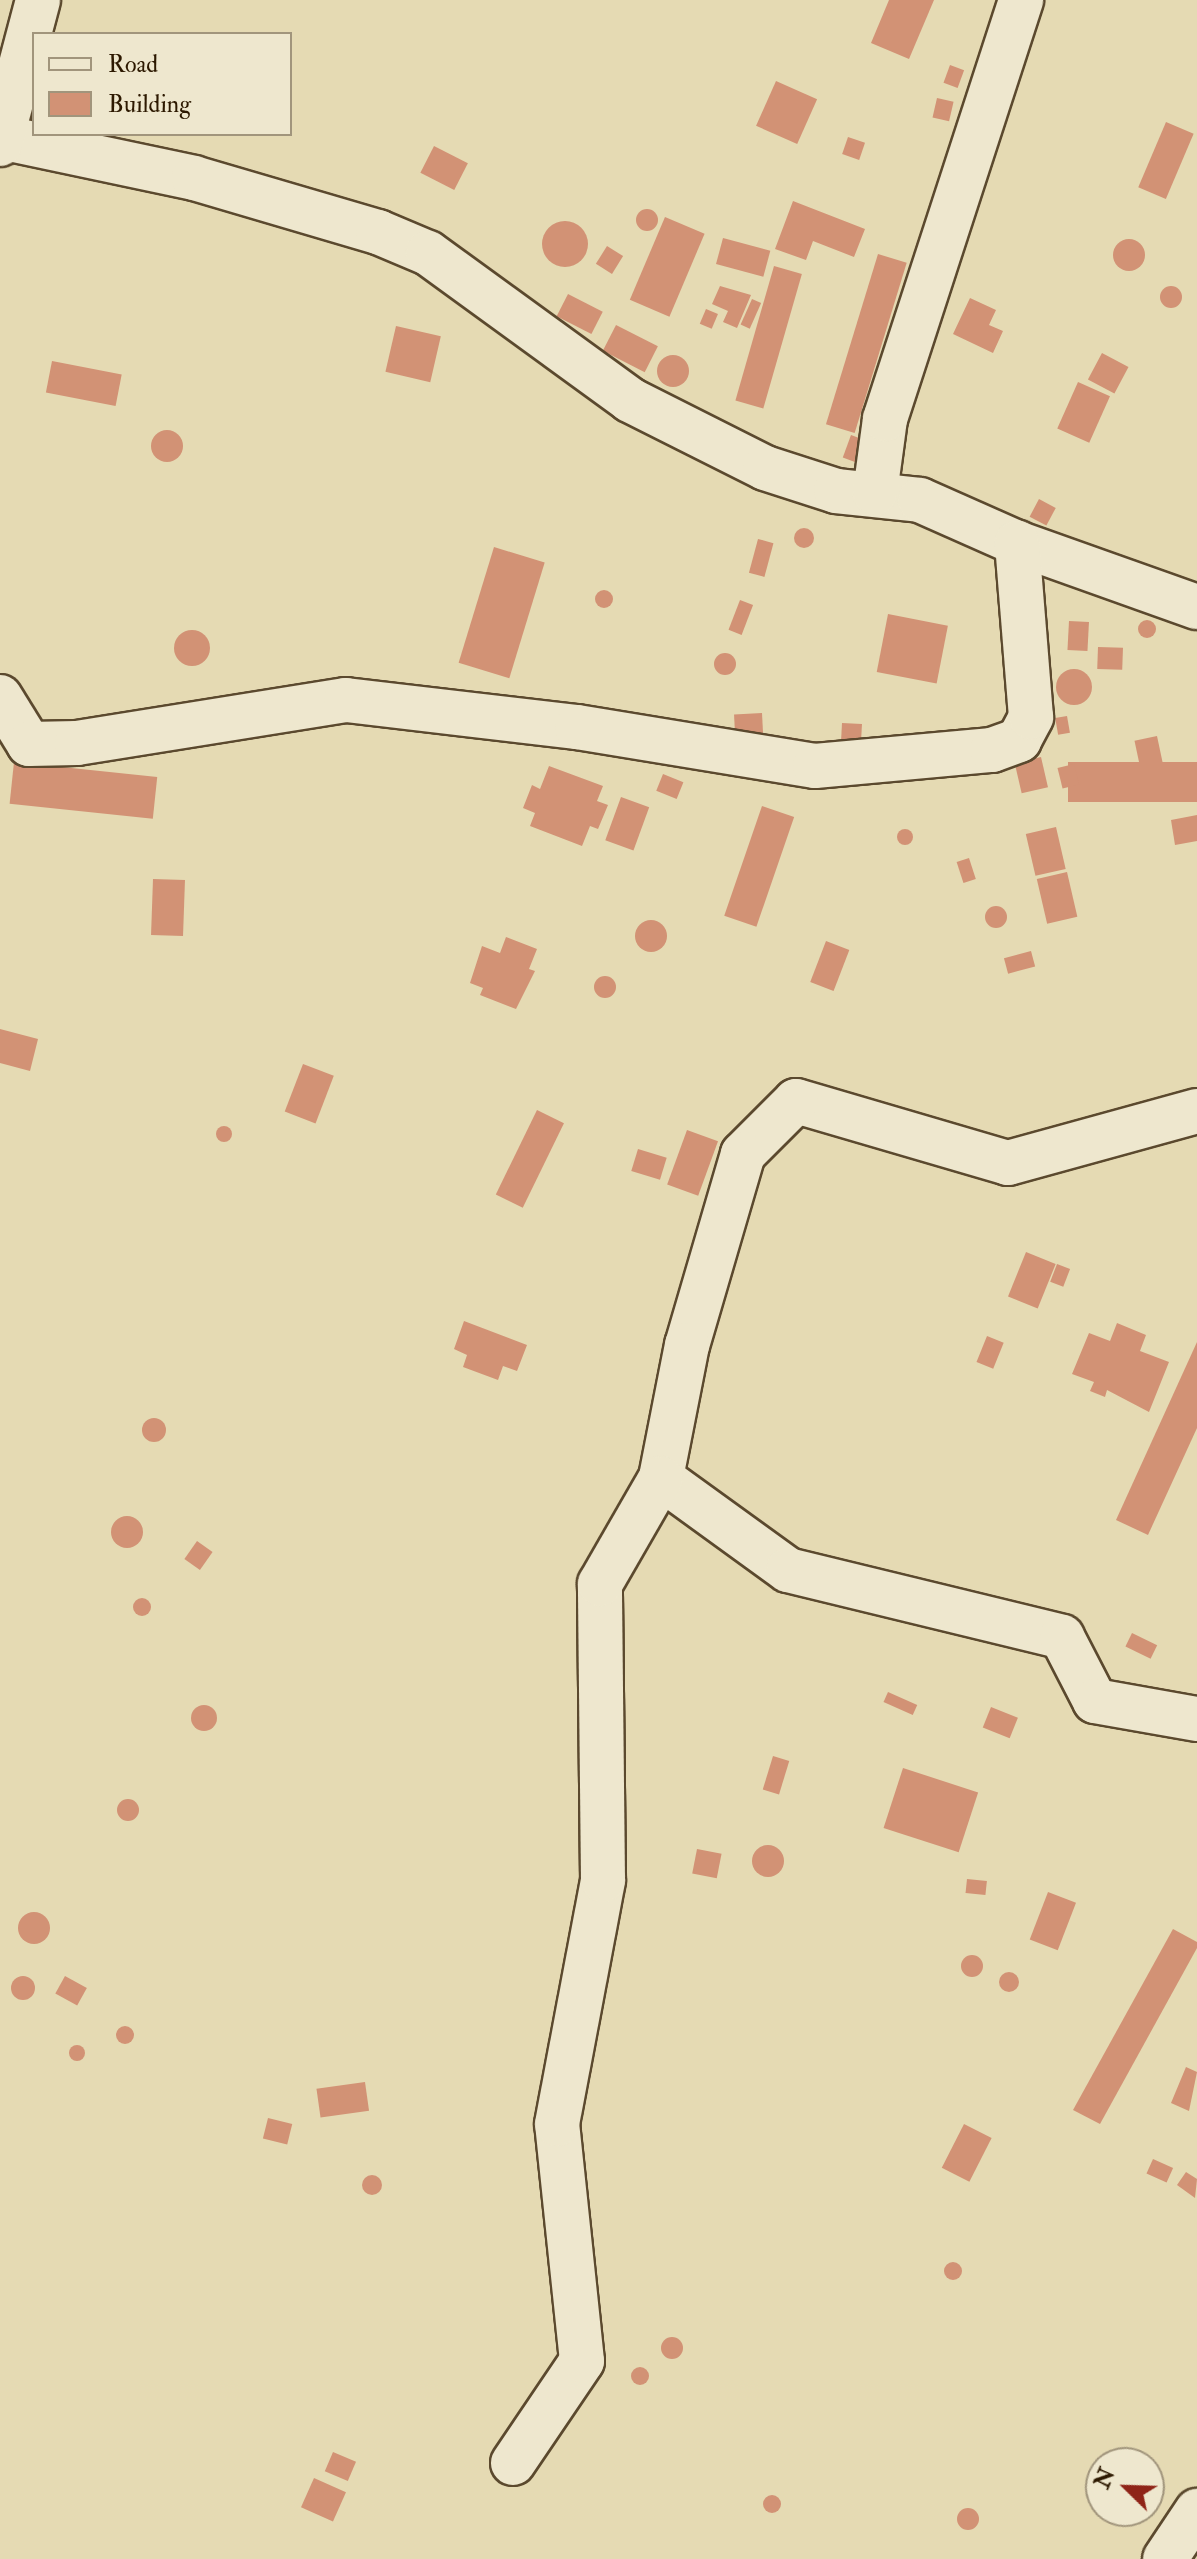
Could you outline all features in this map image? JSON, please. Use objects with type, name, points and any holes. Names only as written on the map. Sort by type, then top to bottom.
[{"type":"street","points":[[38,0],[1,140],[194,178],[378,232],[428,253],[630,400],[675,425],[808,483],[920,500],[1017,543],[1197,607]]},
{"type":"street","points":[[875,493],[885,419],[1021,0]]},
{"type":"street","points":[[0,697],[29,744],[77,743],[346,700],[577,727],[815,766],[992,750],[1019,740],[1031,717],[1017,543]]},
{"type":"street","points":[[513,2463],[582,2361],[557,2124],[603,1880],[600,1584],[661,1478],[687,1345],[743,1154],[796,1101],[1008,1163],[1197,1111]]},
{"type":"street","points":[[661,1478],[788,1570],[1062,1637],[1095,1701],[1197,1719]]},
{"type":"street","points":[[1165,2559],[1197,2511]]},
{"type":"building","points":[[889,0],[934,0],[909,59],[871,43]]},
{"type":"building","points":[[950,65],[964,70],[958,88],[944,83]]},
{"type":"building","points":[[776,81],[817,99],[797,144],[756,126]]},
{"type":"building","points":[[937,98],[954,102],[949,121],[933,117]]},
{"type":"building","points":[[1166,122],[1194,134],[1166,199],[1138,187]]},
{"type":"building","points":[[848,137],[865,143],[859,160],[842,154]]},
{"type":"building","points":[[434,146],[468,163],[454,190],[420,173]]},
{"type":"building","points":[[793,201],[865,229],[854,257],[813,241],[806,260],[775,249]]},
{"type":"building","points":[[647,209],[655,212],[658,220],[655,228],[647,231],[639,228],[636,220],[639,212]]},
{"type":"building","points":[[665,217],[705,234],[669,317],[630,300]]},
{"type":"building","points":[[565,221],[582,227],[588,244],[582,261],[565,267],[548,261],[542,244],[548,227]]},
{"type":"building","points":[[723,238],[770,251],[763,277],[716,264]]},
{"type":"building","points":[[1129,239],[1141,243],[1145,255],[1141,267],[1129,271],[1117,267],[1113,255],[1117,243]]},
{"type":"building","points":[[607,246],[623,256],[612,274],[596,264]]},
{"type":"building","points":[[878,254],[907,263],[855,433],[826,424]]},
{"type":"building","points":[[774,266],[802,274],[763,409],[735,401]]},
{"type":"building","points":[[720,286],[751,295],[737,328],[723,322],[728,311],[712,304]]},
{"type":"building","points":[[1167,286],[1175,286],[1182,297],[1175,308],[1167,308],[1160,301],[1160,293]]},
{"type":"building","points":[[568,294],[603,312],[591,334],[557,316]]},
{"type":"building","points":[[970,298],[996,310],[989,325],[1003,331],[993,353],[953,334]]},
{"type":"building","points":[[752,299],[761,303],[750,329],[741,325]]},
{"type":"building","points":[[706,309],[718,314],[712,329],[700,324]]},
{"type":"building","points":[[616,325],[658,346],[645,372],[603,351]]},
{"type":"building","points":[[396,326],[441,336],[430,382],[385,372]]},
{"type":"building","points":[[1102,353],[1128,367],[1114,394],[1088,379]]},
{"type":"building","points":[[673,355],[685,359],[689,371],[685,383],[673,387],[661,383],[657,371],[661,359]]},
{"type":"building","points":[[52,361],[122,375],[116,406],[46,392]]},
{"type":"building","points":[[1078,382],[1110,396],[1089,443],[1057,429]]},
{"type":"building","points":[[167,430],[179,434],[183,446],[179,458],[167,462],[155,458],[151,446],[155,434]]},
{"type":"building","points":[[851,435],[865,440],[857,463],[843,458]]},
{"type":"building","points":[[1039,499],[1056,508],[1046,526],[1030,517]]},
{"type":"building","points":[[800,528],[808,528],[814,538],[808,548],[800,548],[794,542],[794,534]]},
{"type":"building","points":[[758,539],[773,543],[764,577],[749,573]]},
{"type":"building","points":[[494,547],[545,562],[509,678],[459,663]]},
{"type":"building","points":[[604,590],[613,599],[604,608],[595,599]]},
{"type":"building","points":[[740,600],[753,605],[742,635],[729,630]]},
{"type":"building","points":[[888,614],[948,626],[937,684],[877,672]]},
{"type":"building","points":[[1147,620],[1156,629],[1147,638],[1138,629]]},
{"type":"building","points":[[1069,621],[1089,622],[1087,651],[1067,650]]},
{"type":"building","points":[[192,630],[205,635],[210,648],[205,661],[192,666],[179,661],[174,648],[179,635]]},
{"type":"building","points":[[1098,647],[1123,648],[1122,670],[1097,669]]},
{"type":"building","points":[[725,653],[733,656],[736,664],[733,672],[725,675],[717,672],[714,664],[717,656]]},
{"type":"building","points":[[1074,669],[1087,674],[1092,687],[1087,700],[1074,705],[1061,700],[1056,687],[1061,674]]},
{"type":"building","points":[[762,713],[763,734],[735,735],[734,714]]},
{"type":"building","points":[[1067,716],[1070,733],[1058,735],[1055,718]]},
{"type":"building","points":[[842,723],[862,724],[861,742],[841,741]]},
{"type":"building","points":[[1157,736],[1163,764],[1141,769],[1135,741]]},
{"type":"building","points":[[1041,757],[1048,787],[1022,793],[1015,763]]},
{"type":"building","points":[[14,762],[157,777],[153,819],[10,804]]},
{"type":"building","points":[[1068,762],[1197,762],[1197,802],[1068,802]]},
{"type":"building","points":[[1074,764],[1079,784],[1063,788],[1058,768]]},
{"type":"building","points":[[549,766],[603,786],[597,801],[608,805],[598,829],[590,826],[582,846],[530,826],[535,813],[523,808],[532,785],[540,789]]},
{"type":"building","points":[[663,774],[683,782],[677,799],[656,791]]},
{"type":"building","points":[[621,797],[649,807],[633,850],[605,840]]},
{"type":"building","points":[[762,806],[794,817],[756,927],[724,916]]},
{"type":"building","points":[[1197,815],[1197,841],[1175,845],[1171,820]]},
{"type":"building","points":[[1056,827],[1066,869],[1035,876],[1026,834]]},
{"type":"building","points":[[905,829],[911,831],[911,843],[905,845],[899,843],[897,837],[899,831]]},
{"type":"building","points":[[969,858],[976,879],[963,883],[957,862]]},
{"type":"building","points":[[1067,872],[1077,917],[1047,924],[1037,879]]},
{"type":"building","points":[[153,879],[185,880],[183,936],[151,935]]},
{"type":"building","points":[[996,906],[1004,909],[1007,917],[1004,925],[996,928],[988,925],[985,917],[988,909]]},
{"type":"building","points":[[651,920],[663,924],[667,936],[663,948],[651,952],[639,948],[635,936],[639,924]]},
{"type":"building","points":[[506,937],[537,949],[529,969],[535,971],[516,1009],[480,995],[483,988],[470,983],[482,946],[500,953]]},
{"type":"building","points":[[826,941],[849,950],[834,991],[810,982]]},
{"type":"building","points":[[1031,951],[1035,966],[1008,974],[1004,958]]},
{"type":"building","points":[[605,976],[616,987],[605,998],[594,987]]},
{"type":"building","points":[[0,1029],[38,1039],[30,1071],[0,1063]]},
{"type":"building","points":[[303,1064],[334,1076],[316,1123],[285,1112]]},
{"type":"building","points":[[537,1110],[564,1123],[523,1208],[496,1194]]},
{"type":"building","points":[[224,1126],[232,1134],[224,1142],[216,1134]]},
{"type":"building","points":[[687,1130],[718,1141],[698,1196],[667,1185]]},
{"type":"building","points":[[638,1149],[667,1158],[660,1180],[631,1171]]},
{"type":"building","points":[[1026,1252],[1056,1264],[1038,1308],[1008,1297]]},
{"type":"building","points":[[1057,1264],[1070,1269],[1063,1287],[1050,1282]]},
{"type":"building","points":[[464,1321],[527,1345],[517,1371],[503,1366],[498,1380],[463,1367],[467,1355],[454,1349]]},
{"type":"building","points":[[1117,1323],[1146,1335],[1140,1351],[1169,1362],[1149,1412],[1107,1390],[1105,1397],[1090,1391],[1094,1382],[1072,1374],[1089,1333],[1110,1341]]},
{"type":"building","points":[[987,1336],[1004,1343],[993,1369],[977,1362]]},
{"type":"building","points":[[1197,1342],[1197,1428],[1148,1535],[1116,1520]]},
{"type":"building","points":[[154,1418],[163,1421],[166,1430],[163,1439],[154,1442],[145,1439],[142,1430],[145,1421]]},
{"type":"building","points":[[127,1516],[139,1520],[143,1532],[139,1544],[127,1548],[115,1544],[111,1532],[115,1520]]},
{"type":"building","points":[[197,1541],[213,1552],[200,1570],[184,1559]]},
{"type":"building","points":[[142,1598],[151,1607],[142,1616],[133,1607]]},
{"type":"building","points":[[1132,1633],[1157,1645],[1151,1659],[1125,1646]]},
{"type":"building","points":[[888,1692],[917,1705],[913,1715],[884,1702]]},
{"type":"building","points":[[204,1705],[213,1709],[217,1718],[213,1727],[204,1731],[195,1727],[191,1718],[195,1709]]},
{"type":"building","points":[[991,1707],[1018,1718],[1010,1738],[983,1727]]},
{"type":"building","points":[[773,1756],[789,1761],[779,1794],[763,1789]]},
{"type":"building","points":[[903,1768],[978,1792],[959,1852],[884,1828]]},
{"type":"building","points":[[128,1799],[139,1810],[128,1821],[117,1810]]},
{"type":"building","points":[[768,1845],[780,1849],[784,1861],[780,1873],[768,1877],[756,1873],[752,1861],[756,1849]]},
{"type":"building","points":[[697,1849],[722,1854],[717,1878],[692,1874]]},
{"type":"building","points":[[967,1879],[987,1881],[985,1895],[966,1893]]},
{"type":"building","points":[[1048,1892],[1076,1903],[1058,1950],[1030,1940]]},
{"type":"building","points":[[34,1912],[46,1916],[50,1928],[46,1940],[34,1944],[22,1940],[18,1928],[22,1916]]},
{"type":"building","points":[[1173,1929],[1197,1942],[1197,1948],[1100,2124],[1073,2110]]},
{"type":"building","points":[[968,1955],[976,1955],[983,1966],[976,1977],[968,1977],[961,1970],[961,1962]]},
{"type":"building","points":[[1009,1972],[1016,1975],[1019,1982],[1016,1989],[1009,1992],[1002,1989],[999,1982],[1002,1975]]},
{"type":"building","points":[[23,1976],[32,1979],[35,1988],[32,1997],[23,2000],[14,1997],[11,1988],[14,1979]]},
{"type":"building","points":[[65,1976],[87,1988],[77,2006],[55,1993]]},
{"type":"building","points":[[125,2026],[134,2035],[125,2044],[116,2035]]},
{"type":"building","points":[[77,2045],[85,2053],[77,2061],[69,2053]]},
{"type":"building","points":[[1186,2067],[1197,2072],[1189,2111],[1171,2103]]},
{"type":"building","points":[[365,2082],[369,2111],[321,2118],[316,2089]]},
{"type":"building","points":[[268,2118],[292,2124],[287,2144],[263,2138]]},
{"type":"building","points":[[964,2124],[992,2138],[969,2182],[942,2168]]},
{"type":"building","points":[[1153,2159],[1173,2168],[1167,2183],[1146,2174]]},
{"type":"building","points":[[1186,2172],[1197,2179],[1195,2198],[1177,2185]]},
{"type":"building","points":[[372,2175],[379,2178],[382,2185],[379,2192],[372,2195],[365,2192],[362,2185],[365,2178]]},
{"type":"building","points":[[953,2262],[962,2271],[953,2280],[944,2271]]},
{"type":"building","points":[[672,2337],[683,2348],[672,2359],[661,2348]]},
{"type":"building","points":[[640,2367],[649,2376],[640,2385],[631,2376]]},
{"type":"building","points":[[333,2452],[356,2462],[348,2481],[325,2471]]},
{"type":"building","points":[[314,2478],[346,2492],[333,2521],[301,2507]]},
{"type":"building","points":[[768,2495],[776,2495],[781,2504],[779,2511],[768,2513],[763,2508],[763,2500]]},
{"type":"building","points":[[968,2508],[976,2511],[979,2519],[976,2527],[968,2530],[960,2527],[957,2519],[960,2511]]}]
